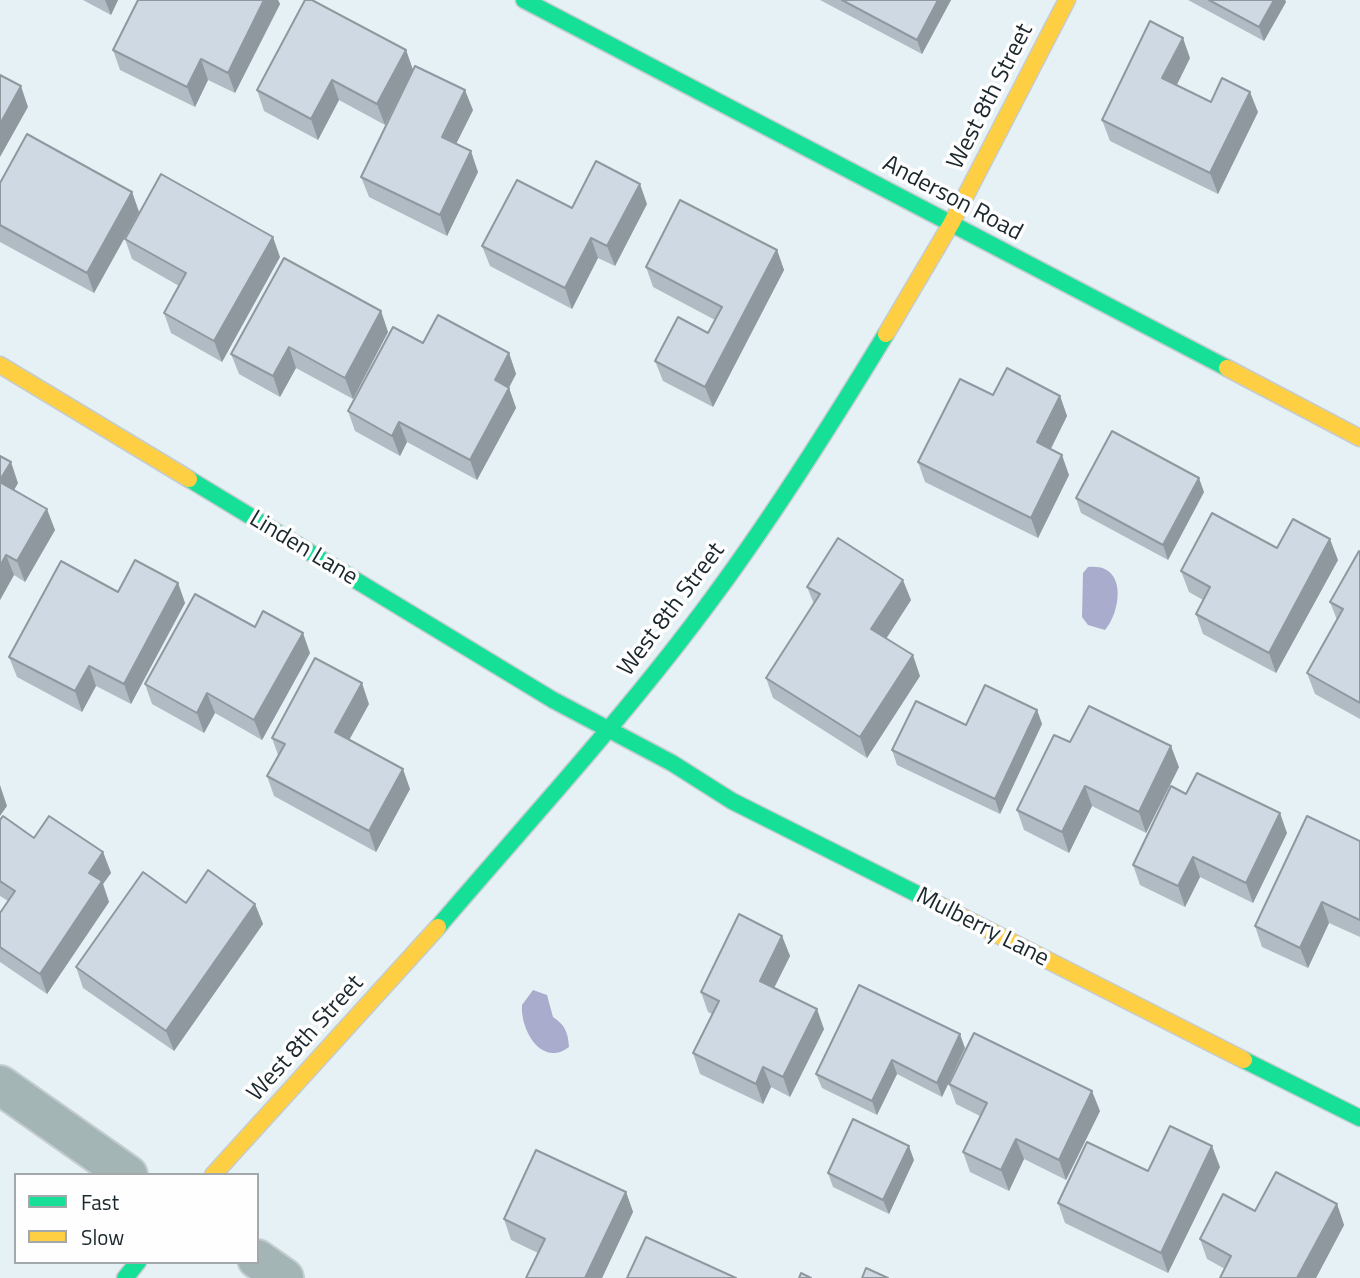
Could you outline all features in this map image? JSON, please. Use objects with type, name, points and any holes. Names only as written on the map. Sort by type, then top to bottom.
[{"type":"street","name":"Anderson Road","points":[[524,0],[1360,438]]},
{"type":"street","name":"West 8th Street","points":[[215,1173],[423,944],[607,731],[715,596],[803,466],[951,224],[1067,0]]},
{"type":"street","name":"Linden Lane","points":[[0,365],[607,731]]},
{"type":"street","name":"Mulberry Lane","points":[[607,731],[672,763],[732,802],[1360,1118]]},
{"type":"street","points":[[0,1084],[125,1173]]},
{"type":"street","points":[[259,1260],[284,1278]]},
{"type":"street","points":[[125,1278],[136,1264]]},
{"type":"water","points":[[1088,567],[1101,567],[1109,572],[1118,589],[1115,611],[1105,630],[1088,625],[1082,617],[1083,573]]},
{"type":"water","points":[[533,990],[547,995],[553,1017],[567,1033],[569,1047],[550,1053],[542,1050],[529,1035],[522,1015],[522,1005]]},
{"type":"building","points":[[138,0],[264,0],[228,73],[201,59],[187,87],[113,50]]},
{"type":"building","points":[[305,0],[312,0],[406,50],[377,104],[332,80],[311,119],[257,90]]},
{"type":"building","points":[[842,0],[938,0],[917,40]]},
{"type":"building","points":[[1209,0],[1274,0],[1259,27]]},
{"type":"building","points":[[1150,21],[1183,38],[1162,78],[1211,102],[1222,78],[1250,92],[1210,173],[1102,120]]},
{"type":"building","points":[[415,66],[465,90],[442,137],[471,151],[440,215],[361,177]]},
{"type":"building","points":[[0,75],[21,86],[0,124]]},
{"type":"building","points":[[27,134],[132,192],[87,273],[0,225],[0,183]]},
{"type":"building","points":[[596,161],[640,184],[607,246],[591,238],[565,288],[482,246],[517,180],[572,208]]},
{"type":"building","points":[[161,174],[273,237],[214,341],[164,313],[186,273],[125,239]]},
{"type":"building","points":[[680,200],[777,250],[705,387],[655,361],[678,317],[708,333],[722,307],[646,267]]},
{"type":"building","points":[[284,258],[381,311],[345,378],[289,347],[273,376],[231,354]]},
{"type":"building","points":[[438,315],[509,353],[495,380],[509,388],[470,460],[399,422],[392,436],[348,411],[393,327],[423,343]]},
{"type":"building","points":[[1007,368],[1060,396],[1037,442],[1062,455],[1031,518],[918,462],[960,379],[993,395]]},
{"type":"building","points":[[1112,431],[1199,478],[1163,545],[1076,498]]},
{"type":"building","points":[[0,456],[11,462],[0,480]]},
{"type":"building","points":[[0,482],[47,509],[17,561],[6,555],[0,566]]},
{"type":"building","points":[[1212,513],[1277,548],[1293,519],[1330,539],[1269,653],[1196,614],[1210,587],[1181,571]]},
{"type":"building","points":[[838,538],[903,580],[871,629],[913,655],[860,737],[766,678],[820,594],[807,587]]},
{"type":"building","points":[[1359,551],[1360,703],[1307,673],[1343,609],[1330,602]]},
{"type":"building","points":[[135,560],[178,583],[124,684],[89,666],[75,691],[9,657],[61,561],[118,592]]},
{"type":"building","points":[[195,594],[255,627],[263,611],[303,633],[254,720],[207,693],[197,713],[145,684]]},
{"type":"building","points":[[315,658],[362,683],[335,732],[403,769],[369,831],[267,776],[285,744],[272,738]]},
{"type":"building","points":[[985,685],[1037,710],[995,799],[892,750],[916,701],[966,725]]},
{"type":"building","points":[[1089,706],[1171,746],[1139,812],[1085,786],[1062,832],[1017,810],[1054,735],[1070,742]]},
{"type":"building","points":[[1197,773],[1280,813],[1246,883],[1193,857],[1178,886],[1133,865],[1171,786],[1186,794]]},
{"type":"building","points":[[3,816],[34,838],[49,816],[103,852],[89,873],[102,881],[40,974],[0,947],[0,913],[15,891],[0,881],[0,820]]},
{"type":"building","points":[[1307,816],[1360,841],[1360,920],[1322,902],[1300,948],[1255,926]]},
{"type":"building","points":[[208,870],[255,904],[166,1031],[76,967],[143,872],[186,903]]},
{"type":"building","points":[[739,914],[782,936],[760,981],[817,1009],[783,1077],[763,1067],[756,1084],[693,1053],[719,1001],[701,992]]},
{"type":"building","points":[[859,985],[960,1034],[937,1083],[892,1060],[872,1101],[816,1074]]},
{"type":"building","points":[[974,1033],[1092,1091],[1059,1160],[1016,1139],[1001,1170],[963,1152],[987,1103],[949,1084]]},
{"type":"building","points":[[853,1119],[909,1146],[883,1200],[828,1173]]},
{"type":"building","points":[[1170,1126],[1212,1146],[1161,1253],[1058,1203],[1087,1142],[1148,1171]]},
{"type":"building","points":[[536,1150],[626,1192],[585,1278],[526,1278],[545,1239],[504,1219]]},
{"type":"building","points":[[1276,1172],[1337,1204],[1297,1278],[1220,1278],[1231,1256],[1200,1239],[1223,1194],[1255,1211]]},
{"type":"building","points":[[646,1237],[736,1278],[627,1278]]},
{"type":"building","points":[[866,1268],[888,1278],[862,1278]]},
{"type":"traffic: fast","points":[[524,0],[1227,368]]},
{"type":"traffic: fast","points":[[438,927],[614,723],[682,639],[781,500],[886,334]]},
{"type":"traffic: fast","points":[[189,479],[553,700],[672,763],[732,801],[941,906]]},
{"type":"traffic: fast","points":[[1244,1060],[1360,1118]]},
{"type":"traffic: fast","points":[[125,1278],[136,1264]]},
{"type":"traffic: slow","points":[[886,334],[951,224],[1067,0]]},
{"type":"traffic: slow","points":[[0,365],[189,479]]},
{"type":"traffic: slow","points":[[1227,368],[1360,438]]},
{"type":"traffic: slow","points":[[941,906],[1244,1060]]},
{"type":"traffic: slow","points":[[215,1173],[438,927]]}]
